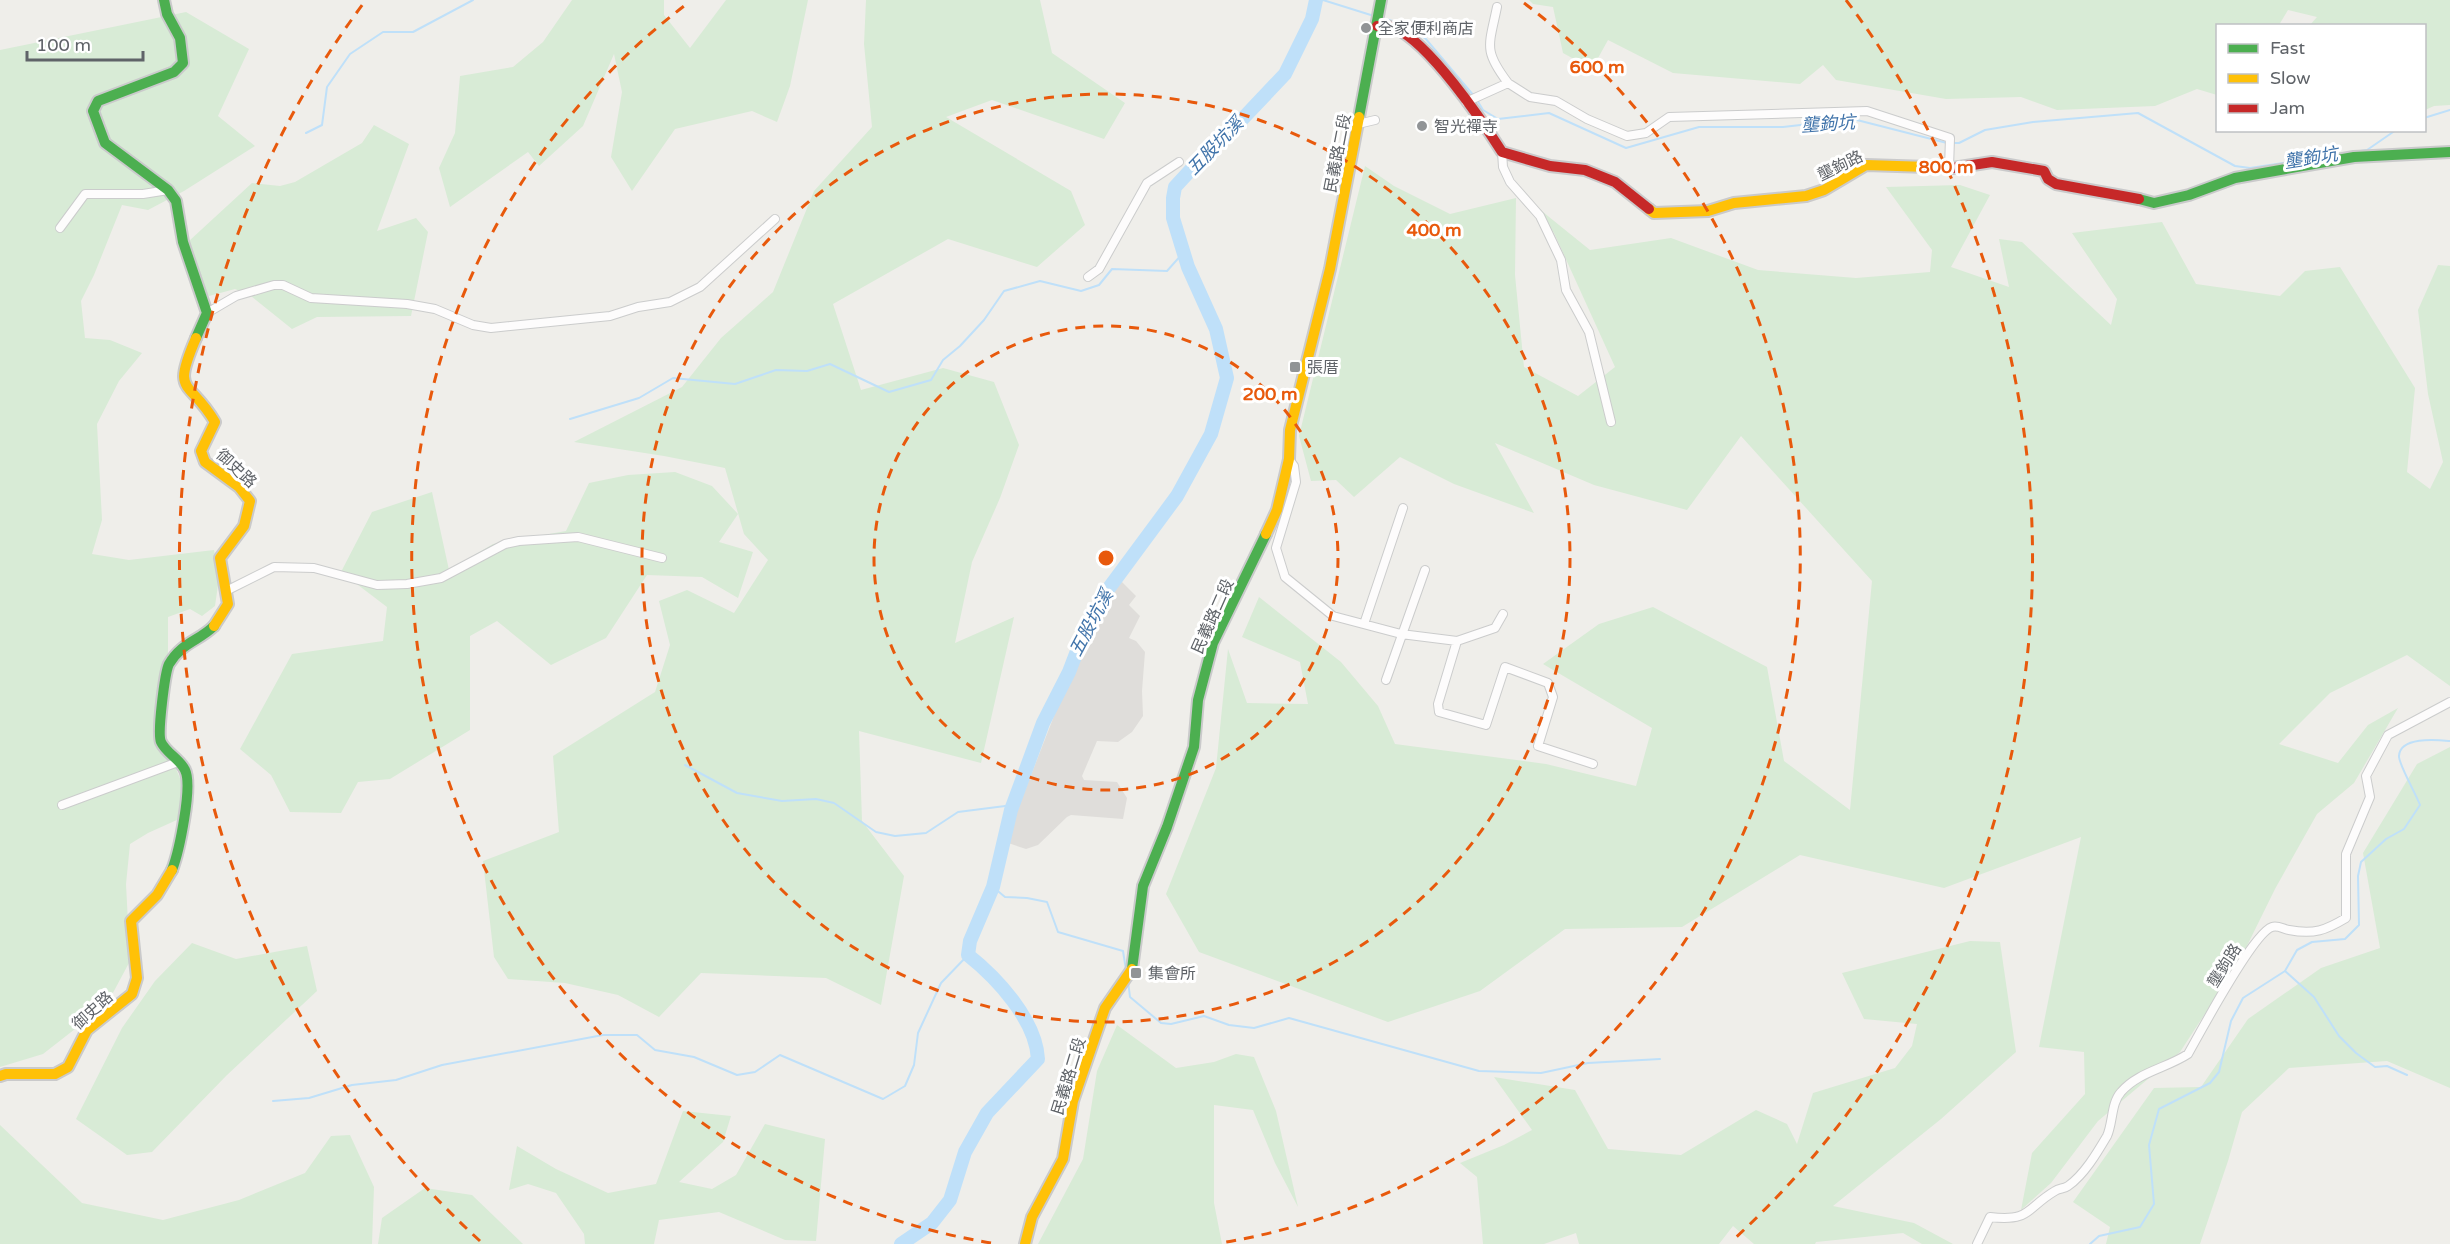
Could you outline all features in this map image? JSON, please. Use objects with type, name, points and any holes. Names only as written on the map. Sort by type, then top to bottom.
[{"type":"street","points":[[164,0],[165,12],[180,36],[183,63],[174,72],[98,100],[93,111],[105,143],[168,190],[176,201],[183,242],[207,312],[236,296],[283,285],[311,298],[407,304],[435,309],[473,325],[491,328],[610,316],[638,307],[670,302],[700,287],[775,219]]},
{"type":"street","points":[[1497,8],[1489,46],[1493,63],[1508,83],[1530,96],[1556,101],[1587,119],[1627,136],[1646,133],[1670,117],[1867,111],[1950,138],[1949,168]]},
{"type":"street","points":[[1379,14],[1407,35],[1435,62],[1469,101],[1497,142],[1502,152],[1503,167],[1510,182],[1540,216],[1561,260],[1566,290],[1589,332],[1611,422]]},
{"type":"street","name":"民義路二段","points":[[1025,1244],[1032,1217],[1063,1159],[1073,1101],[1105,1008],[1132,970],[1143,886],[1167,827],[1194,747],[1198,700],[1213,643],[1228,616],[1277,510],[1289,459],[1290,430],[1330,269],[1379,14]]},
{"type":"street","points":[[1469,101],[1508,83]]},
{"type":"street","points":[[1358,124],[1375,120]]},
{"type":"street","name":"壟鉤路","points":[[1502,152],[1550,166],[1585,171],[1615,182],[1654,213],[1708,212],[1734,203],[1806,196],[1824,190],[1866,165],[1949,168],[1992,162],[2044,171],[2048,179],[2056,184],[2154,203],[2189,195],[2235,178],[2287,168],[2354,157],[2450,152]]},
{"type":"street","points":[[1088,277],[1099,269],[1147,183],[1179,162]]},
{"type":"street","points":[[60,228],[85,194],[143,194],[168,190]]},
{"type":"street","name":"御史路","points":[[0,1076],[55,1074],[68,1067],[87,1030],[132,994],[137,978],[131,921],[156,896],[174,869],[179,854],[187,781],[185,770],[161,742],[159,728],[168,666],[183,646],[213,628],[228,604],[220,558],[240,535],[248,521],[250,501],[239,487],[205,462],[201,451],[215,422],[204,403],[189,391],[183,380],[184,366],[207,312]]},
{"type":"street","points":[[1289,459],[1294,466],[1296,482],[1276,548],[1285,577],[1334,616],[1401,634],[1456,641],[1495,628],[1503,614]]},
{"type":"street","points":[[1364,624],[1403,508]]},
{"type":"street","points":[[226,591],[274,567],[314,568],[377,585],[407,584],[441,578],[505,544],[519,540],[578,537],[662,558]]},
{"type":"street","points":[[1386,680],[1425,570]]},
{"type":"street","points":[[1456,641],[1438,704],[1439,712],[1486,725],[1505,667],[1548,683],[1553,697],[1538,746],[1593,764]]},
{"type":"street","name":"壟鉤路","points":[[1977,1244],[1990,1217],[2015,1218],[2031,1211],[2056,1190],[2065,1188],[2081,1176],[2108,1134],[2118,1094],[2134,1079],[2188,1054],[2248,954],[2266,929],[2276,926],[2290,930],[2324,931],[2346,918],[2346,854],[2370,797],[2366,776],[2388,735],[2450,702]]},
{"type":"street","points":[[62,805],[178,762]]},
{"type":"shaded area","points":[[1118,578],[1136,596],[1129,605],[1140,616],[1129,638],[1136,641],[1145,652],[1143,716],[1132,732],[1118,742],[1097,741],[1082,776],[1084,780],[1117,782],[1127,798],[1123,819],[1071,815],[1038,845],[1026,849],[1005,842],[1091,621]]},
{"type":"green space","points":[[572,0],[664,0],[664,15],[690,48],[726,0],[808,0],[790,86],[777,122],[752,111],[675,129],[632,191],[611,157],[622,92],[614,54],[583,126],[539,166],[528,152],[450,207],[439,168],[455,133],[460,76],[513,67],[543,42]]},
{"type":"green space","points":[[866,0],[1040,0],[1052,53],[1125,103],[1104,139],[992,100],[946,117],[1071,191],[1085,225],[1037,267],[948,239],[833,304],[861,390],[943,368],[994,382],[1019,445],[1000,498],[972,562],[955,643],[1014,617],[981,763],[859,731],[862,821],[904,876],[881,1005],[826,978],[701,973],[659,1017],[618,995],[565,983],[508,979],[494,957],[483,861],[559,832],[553,756],[655,692],[670,645],[659,601],[687,590],[734,613],[768,560],[744,534],[725,468],[574,442],[682,387],[721,338],[773,292],[814,191],[872,127],[864,44]]},
{"type":"green space","points":[[1529,0],[2450,0],[2450,105],[2434,106],[2426,110],[2426,24],[2311,24],[2317,17],[2288,10],[2280,24],[2216,24],[2216,95],[2197,89],[2155,106],[2057,110],[2021,97],[1946,99],[1836,80],[1823,65],[1800,84],[1673,73],[1608,40],[1592,69],[1563,53],[1553,7],[1533,4]]},
{"type":"green space","points":[[186,12],[249,49],[218,116],[255,146],[184,191],[148,210],[122,205],[81,301],[85,338],[110,340],[142,353],[119,381],[97,424],[102,520],[92,554],[129,560],[214,550],[219,578],[215,606],[202,616],[190,609],[168,617],[168,672],[157,737],[171,757],[182,783],[179,819],[130,844],[126,884],[130,961],[107,1004],[43,1054],[0,1067],[0,50]]},
{"type":"green space","points":[[374,125],[409,144],[377,231],[416,218],[428,232],[411,316],[317,317],[292,329],[251,296],[235,289],[209,296],[198,280],[189,241],[252,183],[280,186],[295,182],[362,143]]},
{"type":"green space","points":[[1365,166],[1394,186],[1450,214],[1516,198],[1515,275],[1524,367],[1578,396],[1615,367],[1554,233],[1533,204],[1590,250],[1671,238],[1758,270],[1856,278],[1930,272],[1932,250],[1886,187],[1960,185],[1990,195],[1951,267],[2009,287],[1999,239],[2022,242],[2111,325],[2117,299],[2072,233],[2162,222],[2196,284],[2280,296],[2305,271],[2340,267],[2415,388],[2407,472],[2430,489],[2443,462],[2428,394],[2418,310],[2438,265],[2450,266],[2450,686],[2407,655],[2330,693],[2279,744],[2338,763],[2368,725],[2398,708],[2354,783],[2317,814],[2275,889],[2240,960],[2180,1052],[2098,1121],[2051,1183],[2021,1210],[2032,1153],[2085,1094],[2084,1052],[2039,1047],[2081,837],[1944,888],[1800,855],[1682,927],[1565,929],[1480,991],[1388,1022],[1199,952],[1166,894],[1216,768],[1228,649],[1247,703],[1308,704],[1300,662],[1242,637],[1259,597],[1341,662],[1378,706],[1395,744],[1546,764],[1636,786],[1652,728],[1543,664],[1599,624],[1653,607],[1767,667],[1784,761],[1850,810],[1872,581],[1741,436],[1687,510],[1594,485],[1495,443],[1534,513],[1454,484],[1400,457],[1354,497],[1336,480],[1311,481],[1299,436]]},
{"type":"green space","points":[[675,472],[712,486],[738,514],[719,542],[753,552],[738,598],[702,577],[647,575],[606,638],[551,665],[497,621],[470,636],[470,730],[390,779],[358,782],[341,813],[290,812],[271,775],[240,749],[292,654],[383,641],[387,607],[341,572],[372,512],[432,492],[449,570],[493,544],[566,531],[589,483],[628,475]]},
{"type":"green space","points":[[2450,747],[2450,1088],[2387,1061],[2289,1068],[2242,1112],[2200,1244],[2106,1244],[2110,1227],[2073,1202],[2154,1088],[2201,1087],[2248,1019],[2321,968],[2380,948],[2363,853],[2417,764]]},
{"type":"green space","points":[[1970,941],[2000,942],[2016,1052],[1941,1119],[1833,1206],[1914,1223],[1953,1244],[1922,1244],[1903,1233],[1816,1242],[1815,1244],[1754,1244],[1733,1226],[1719,1244],[1579,1244],[1576,1233],[1544,1244],[1483,1244],[1477,1177],[1460,1163],[1504,1145],[1532,1130],[1494,1077],[1575,1090],[1608,1149],[1681,1155],[1756,1110],[1787,1124],[1797,1144],[1813,1093],[1895,1068],[1912,1046],[1917,1024],[1864,1019],[1842,973]]},
{"type":"green space","points":[[192,943],[236,959],[307,946],[317,991],[227,1075],[152,1152],[127,1155],[76,1119],[122,1028],[155,981]]},
{"type":"green space","points":[[1117,1025],[1176,1068],[1214,1062],[1236,1054],[1254,1057],[1276,1111],[1298,1207],[1275,1163],[1253,1110],[1214,1105],[1214,1203],[1222,1244],[1038,1244],[1083,1159],[1097,1071]]},
{"type":"green space","points":[[683,1111],[731,1116],[723,1142],[679,1182],[712,1189],[736,1175],[765,1124],[825,1139],[816,1241],[785,1240],[719,1212],[659,1220],[654,1244],[585,1244],[584,1234],[556,1193],[528,1184],[509,1190],[517,1146],[556,1169],[608,1193],[656,1184]]},
{"type":"green space","points":[[0,1125],[82,1203],[163,1220],[239,1200],[305,1173],[331,1136],[350,1135],[374,1187],[372,1244],[0,1244]]},
{"type":"green space","points":[[425,1188],[472,1195],[523,1244],[378,1244],[382,1218]]},
{"type":"waterway","points":[[306,133],[322,125],[327,87],[350,54],[383,32],[413,32],[473,0]]},
{"type":"waterway","name":"五股坑溪","points":[[901,1244],[932,1223],[950,1200],[965,1152],[987,1113],[1038,1059],[1036,1044],[1023,1015],[991,975],[968,955],[970,941],[993,887],[1011,810],[1043,723],[1069,672],[1087,625],[1109,588],[1177,496],[1211,434],[1227,378],[1216,329],[1188,267],[1173,218],[1175,187],[1285,74],[1312,19],[1316,0]]},
{"type":"waterway","name":"壟鉤坑","points":[[1323,0],[1374,16]]},
{"type":"waterway","name":"壟鉤坑","points":[[1382,18],[1396,22],[1425,38],[1474,96]]},
{"type":"waterway","name":"壟鉤坑","points":[[1477,100],[1483,110],[1498,119],[1549,113],[1626,148],[1699,127],[1783,127],[1853,119],[1947,143]]},
{"type":"waterway","name":"壟鉤坑","points":[[2426,117],[2450,110]]},
{"type":"waterway","name":"壟鉤坑","points":[[1953,143],[1959,143],[1985,130],[2033,122],[2138,113],[2235,166],[2250,168],[2367,150],[2393,132]]},
{"type":"waterway","points":[[570,419],[639,398],[673,378],[735,384],[776,370],[807,371],[830,364],[889,392],[931,380],[943,360],[960,346],[984,320],[1004,291],[1040,281],[1081,291],[1099,285],[1112,269],[1167,271],[1183,253]]},
{"type":"waterway","points":[[2090,1244],[2099,1236],[2140,1227],[2154,1204],[2149,1145],[2159,1109],[2210,1083],[2219,1072],[2231,1021],[2243,998],[2285,971],[2297,950],[2312,942],[2345,939],[2359,925],[2358,876],[2361,862],[2386,839],[2404,829],[2420,805],[2399,760],[2401,750],[2412,742],[2450,741]]},
{"type":"waterway","points":[[685,765],[737,793],[782,801],[816,799],[834,803],[876,832],[895,836],[926,833],[958,812],[1013,805]]},
{"type":"waterway","points":[[993,887],[1005,897],[1047,902],[1058,932],[1123,951],[1126,970]]},
{"type":"waterway","points":[[273,1101],[309,1098],[352,1085],[396,1080],[442,1065],[603,1035],[637,1035],[655,1050],[694,1057],[737,1075],[755,1072],[780,1055],[883,1099],[905,1086],[914,1065],[918,1033],[941,983],[968,955]]},
{"type":"waterway","points":[[2285,971],[2314,997],[2339,1036],[2356,1053],[2375,1067],[2387,1066],[2407,1075]]},
{"type":"waterway","points":[[1128,981],[1130,997],[1161,1023],[1171,1024],[1204,1016],[1229,1025],[1254,1028],[1289,1018],[1479,1071],[1541,1073],[1588,1063],[1660,1059]]},
{"type":"traffic: fast","points":[[164,0],[167,14],[180,38],[183,63],[174,72],[98,101],[93,111],[105,143],[168,190],[176,201],[183,242],[207,313],[196,338]]},
{"type":"traffic: fast","points":[[1359,117],[1381,0]]},
{"type":"traffic: fast","points":[[2139,199],[2154,203],[2189,195],[2235,178],[2354,157],[2450,152]]},
{"type":"traffic: fast","points":[[1132,969],[1143,886],[1167,827],[1194,747],[1198,700],[1213,643],[1266,534]]},
{"type":"traffic: fast","points":[[172,870],[184,819],[187,778],[183,766],[161,742],[161,715],[166,678],[169,664],[179,651],[214,626]]},
{"type":"traffic: slow","points":[[1266,534],[1277,510],[1289,459],[1290,430],[1330,269],[1359,117]]},
{"type":"traffic: slow","points":[[1649,209],[1654,213],[1708,211],[1734,203],[1806,196],[1824,190],[1866,165],[1928,167]]},
{"type":"traffic: slow","points":[[196,338],[184,378],[186,385],[215,422],[201,451],[205,462],[239,487],[250,501],[244,526],[220,558],[228,604],[214,626]]},
{"type":"traffic: slow","points":[[0,1076],[55,1074],[68,1067],[87,1030],[132,994],[137,978],[131,921],[157,895],[172,870]]},
{"type":"traffic: slow","points":[[1025,1244],[1032,1217],[1063,1159],[1073,1101],[1105,1008],[1132,969]]},
{"type":"traffic: jam","points":[[1377,26],[1395,28],[1424,49],[1454,84],[1502,152],[1550,166],[1585,170],[1615,182],[1649,209]]},
{"type":"traffic: jam","points":[[1928,167],[1953,168],[1992,162],[2044,171],[2048,179],[2056,184],[2139,199]]},
{"type":"place","name":"全家便利商店","points":[[1366,28]]},
{"type":"place","name":"智光禪寺","points":[[1422,126]]},
{"type":"place","name":"張厝","points":[[1295,367]]},
{"type":"place","name":"集會所","points":[[1136,973]]}]
